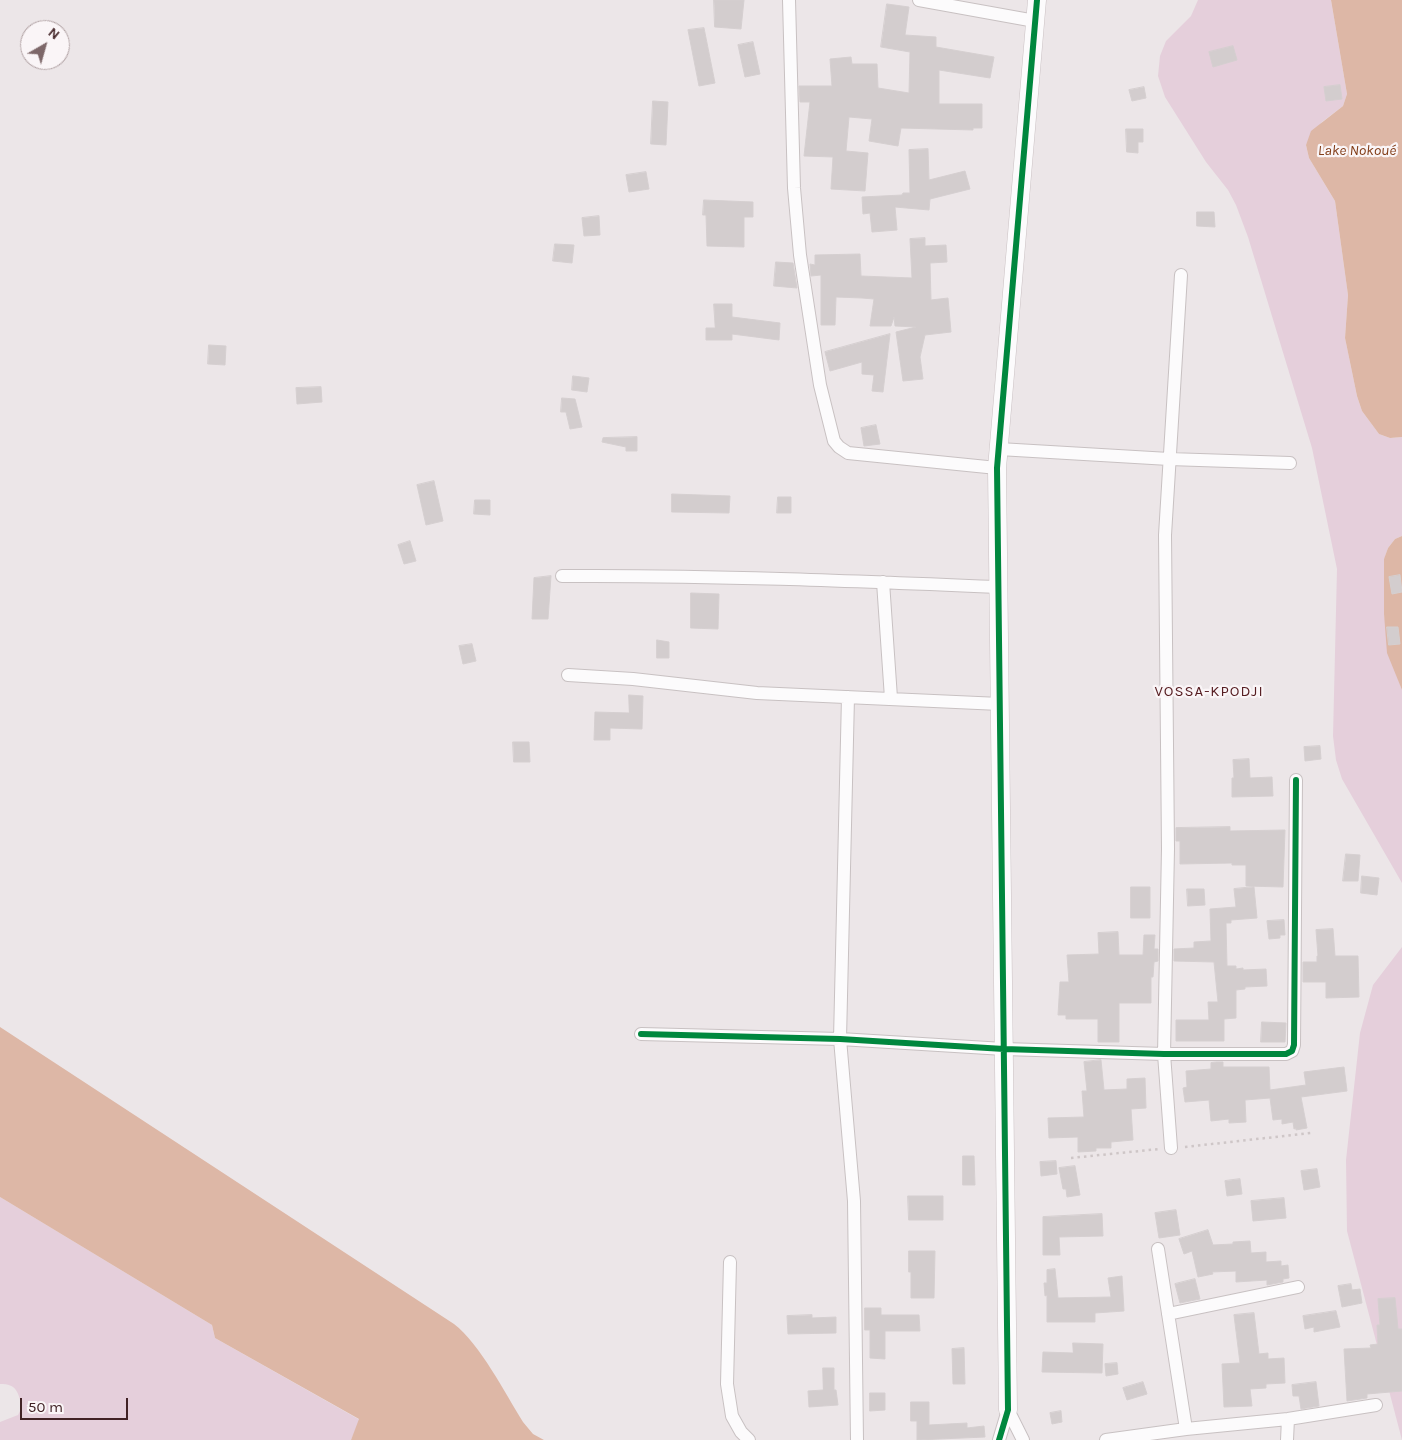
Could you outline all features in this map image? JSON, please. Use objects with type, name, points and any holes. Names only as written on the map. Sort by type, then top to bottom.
[{"type":"street","points":[[789,0],[794,188],[800,255],[820,386],[834,441],[848,453],[997,468]]},
{"type":"street","points":[[919,0],[1036,22]]},
{"type":"street","points":[[999,1440],[1008,1410],[997,468],[1037,0]]},
{"type":"street","points":[[1171,1148],[1164,1054],[1168,850],[1165,535],[1181,275]]},
{"type":"street","points":[[999,449],[1169,459],[1290,463]]},
{"type":"street","points":[[562,576],[883,582],[998,587]]},
{"type":"street","points":[[883,582],[891,698]]},
{"type":"street","points":[[568,674],[633,679],[757,693],[1000,704]]},
{"type":"street","points":[[848,698],[840,1039],[854,1201],[857,1440]]},
{"type":"street","points":[[641,1034],[840,1039],[1004,1049],[1164,1054],[1286,1054],[1292,1051],[1294,1045],[1296,780]]},
{"type":"street","points":[[1158,1249],[1186,1429]]},
{"type":"street","points":[[730,1262],[727,1384],[732,1416],[741,1432],[749,1440]]},
{"type":"street","points":[[1168,1314],[1298,1287]]},
{"type":"street","points":[[1106,1440],[1153,1436],[1186,1429],[1288,1419],[1376,1405]]},
{"type":"street","points":[[1008,1410],[1023,1440]]},
{"type":"street","points":[[1288,1419],[1288,1440]]},
{"type":"path","points":[[1071,1158],[1311,1133]]},
{"type":"shaded area","points":[[1198,0],[1331,0],[1347,94],[1343,106],[1322,122],[1306,145],[1309,158],[1335,201],[1348,295],[1345,338],[1357,396],[1362,411],[1379,434],[1390,438],[1402,437],[1402,536],[1395,539],[1388,548],[1384,560],[1384,614],[1397,676],[1402,690],[1402,883],[1342,779],[1336,760],[1333,736],[1337,569],[1312,448],[1248,237],[1236,205],[1228,190],[1206,162],[1165,97],[1158,76],[1160,56],[1166,41],[1191,16]]},
{"type":"shaded area","points":[[1402,947],[1402,1440],[1347,1231],[1346,1160],[1360,1033],[1373,985]]},
{"type":"shaded area","points":[[0,1197],[212,1325],[215,1338],[360,1420],[351,1440],[0,1440],[0,1422],[18,1415],[22,1407],[16,1390],[10,1385],[0,1384]]},
{"type":"water","name":"Lake Nokoué","points":[[1331,0],[1402,0],[1402,437],[1390,438],[1379,434],[1362,411],[1357,396],[1345,338],[1348,295],[1335,201],[1309,158],[1306,145],[1311,131],[1343,106],[1347,94]]},
{"type":"water","points":[[1402,536],[1402,690],[1387,653],[1384,614],[1384,559],[1388,548],[1395,539]]},
{"type":"water","points":[[0,1027],[454,1324],[483,1356],[523,1422],[533,1434],[544,1440],[351,1440],[359,1419],[215,1338],[212,1325],[0,1197]]},
{"type":"building","points":[[714,0],[744,0],[741,29],[715,27]]},
{"type":"building","points":[[887,4],[909,7],[905,35],[936,37],[936,47],[994,57],[990,78],[939,70],[939,104],[982,104],[982,128],[973,128],[973,130],[901,128],[898,146],[869,141],[872,119],[849,117],[846,151],[868,153],[865,191],[831,189],[833,157],[804,156],[810,102],[800,102],[799,86],[832,86],[830,59],[851,57],[852,64],[877,64],[878,88],[909,93],[910,52],[881,47]]},
{"type":"building","points":[[704,28],[715,83],[699,86],[688,30]]},
{"type":"building","points":[[753,42],[760,74],[745,77],[738,45]]},
{"type":"building","points":[[1233,46],[1237,60],[1213,67],[1209,52]]},
{"type":"building","points":[[1340,85],[1342,99],[1326,101],[1324,87]]},
{"type":"building","points":[[1144,87],[1146,98],[1132,101],[1129,90]]},
{"type":"building","points":[[653,101],[668,102],[666,145],[651,144]]},
{"type":"building","points":[[1126,129],[1143,129],[1143,142],[1138,142],[1138,153],[1127,152]]},
{"type":"building","points":[[928,149],[929,180],[965,171],[970,189],[930,199],[929,210],[895,207],[897,230],[872,232],[870,213],[863,214],[862,197],[910,193],[909,150]]},
{"type":"building","points":[[646,172],[649,189],[629,192],[626,175]]},
{"type":"building","points":[[704,200],[753,202],[753,217],[744,217],[744,247],[707,246],[706,215],[703,215]]},
{"type":"building","points":[[1197,212],[1214,212],[1215,227],[1197,226]]},
{"type":"building","points":[[599,216],[600,235],[584,236],[582,218]]},
{"type":"building","points":[[925,238],[925,246],[946,245],[947,262],[930,263],[931,300],[948,298],[951,332],[925,335],[920,357],[923,379],[903,381],[896,332],[916,327],[895,326],[894,317],[891,326],[870,326],[874,299],[836,297],[835,325],[821,325],[821,275],[811,276],[810,264],[815,265],[815,255],[860,254],[861,276],[912,278],[910,239]]},
{"type":"building","points":[[555,244],[574,245],[572,263],[553,261]]},
{"type":"building","points":[[776,262],[793,263],[797,288],[774,286]]},
{"type":"building","points":[[714,304],[732,304],[732,317],[780,323],[779,340],[732,334],[732,340],[706,340],[706,328],[715,328]]},
{"type":"building","points":[[890,334],[883,392],[872,391],[874,375],[862,374],[862,362],[830,371],[825,352]]},
{"type":"building","points":[[209,345],[226,346],[225,365],[208,364]]},
{"type":"building","points":[[573,376],[589,378],[587,392],[572,390]]},
{"type":"building","points":[[321,387],[322,402],[297,404],[296,388]]},
{"type":"building","points":[[562,398],[575,399],[582,427],[570,429],[566,412],[561,412]]},
{"type":"building","points":[[876,425],[880,444],[864,446],[861,428]]},
{"type":"building","points":[[637,437],[637,451],[626,451],[626,447],[602,442],[603,438]]},
{"type":"building","points":[[434,481],[443,521],[426,525],[417,485]]},
{"type":"building","points":[[672,494],[730,496],[729,513],[672,512]]},
{"type":"building","points":[[778,497],[791,497],[791,513],[777,513]]},
{"type":"building","points":[[475,500],[490,500],[490,515],[474,514]]},
{"type":"building","points":[[410,541],[416,561],[404,564],[398,545]]},
{"type":"building","points":[[1400,575],[1402,592],[1392,594],[1389,577]]},
{"type":"building","points":[[551,576],[548,619],[532,619],[534,578]]},
{"type":"building","points":[[691,593],[719,594],[718,629],[691,628]]},
{"type":"building","points":[[1387,627],[1398,627],[1400,644],[1389,645]]},
{"type":"building","points":[[657,640],[669,642],[669,658],[657,658]]},
{"type":"building","points":[[472,644],[476,661],[463,664],[459,646]]},
{"type":"building","points":[[629,695],[643,696],[642,729],[610,728],[610,740],[594,740],[595,712],[629,713]]},
{"type":"building","points":[[513,742],[529,742],[530,762],[514,762]]},
{"type":"building","points":[[1320,746],[1321,759],[1305,761],[1304,747]]},
{"type":"building","points":[[1249,759],[1250,778],[1272,777],[1273,796],[1232,797],[1233,760]]},
{"type":"building","points":[[1230,827],[1230,831],[1285,830],[1283,887],[1246,886],[1246,865],[1232,865],[1232,863],[1180,864],[1180,841],[1176,841],[1176,828]]},
{"type":"building","points":[[1346,854],[1360,855],[1358,881],[1343,881]]},
{"type":"building","points":[[1362,876],[1379,878],[1377,895],[1361,893]]},
{"type":"building","points":[[1131,887],[1150,887],[1150,918],[1131,918]]},
{"type":"building","points":[[1254,887],[1257,918],[1231,920],[1231,923],[1226,923],[1227,966],[1236,966],[1236,969],[1243,968],[1243,970],[1266,969],[1267,986],[1245,987],[1245,989],[1236,990],[1236,1018],[1224,1019],[1224,1041],[1176,1041],[1176,1020],[1209,1020],[1208,1002],[1218,1002],[1214,962],[1174,961],[1174,949],[1194,948],[1194,942],[1211,941],[1210,909],[1236,907],[1234,889]]},
{"type":"building","points":[[1187,889],[1204,889],[1205,905],[1188,906]]},
{"type":"building","points":[[1284,920],[1285,935],[1280,935],[1280,938],[1269,939],[1267,921]]},
{"type":"building","points":[[1333,929],[1335,956],[1358,956],[1359,997],[1326,998],[1326,982],[1303,982],[1303,962],[1317,962],[1316,930]]},
{"type":"building","points":[[1118,932],[1119,955],[1143,955],[1144,935],[1155,935],[1154,949],[1158,949],[1158,961],[1154,962],[1153,977],[1151,977],[1151,1003],[1119,1003],[1119,1042],[1098,1042],[1098,1019],[1066,1019],[1066,1015],[1058,1015],[1060,982],[1069,982],[1067,955],[1099,954],[1098,933]]},
{"type":"building","points":[[1262,1022],[1286,1023],[1285,1042],[1261,1042]]},
{"type":"building","points":[[1101,1060],[1104,1090],[1127,1089],[1127,1079],[1145,1078],[1146,1108],[1131,1109],[1133,1140],[1111,1142],[1111,1148],[1096,1148],[1096,1151],[1078,1152],[1078,1137],[1049,1138],[1048,1118],[1084,1117],[1082,1091],[1087,1091],[1084,1062]]},
{"type":"building","points":[[1223,1062],[1223,1067],[1269,1067],[1270,1090],[1306,1085],[1304,1072],[1344,1067],[1347,1091],[1301,1097],[1307,1128],[1296,1130],[1296,1128],[1294,1129],[1293,1122],[1282,1124],[1282,1119],[1273,1120],[1270,1098],[1245,1100],[1246,1122],[1229,1123],[1229,1119],[1211,1121],[1209,1100],[1185,1102],[1183,1088],[1187,1087],[1186,1071],[1211,1069],[1211,1063]]},
{"type":"building","points":[[963,1156],[974,1156],[975,1185],[963,1185]]},
{"type":"building","points":[[1056,1161],[1057,1174],[1041,1176],[1040,1162]]},
{"type":"building","points":[[1075,1166],[1080,1195],[1067,1197],[1066,1189],[1063,1189],[1059,1168]]},
{"type":"building","points":[[1317,1169],[1320,1187],[1304,1190],[1301,1171]]},
{"type":"building","points":[[1240,1179],[1242,1194],[1227,1196],[1225,1181]]},
{"type":"building","points":[[908,1196],[943,1196],[943,1220],[909,1220]]},
{"type":"building","points":[[1284,1198],[1286,1218],[1253,1221],[1251,1201]]},
{"type":"building","points":[[1176,1210],[1180,1235],[1159,1238],[1155,1213]]},
{"type":"building","points":[[1102,1214],[1103,1236],[1059,1237],[1060,1255],[1043,1255],[1043,1217]]},
{"type":"building","points":[[1208,1230],[1213,1245],[1250,1241],[1251,1253],[1266,1252],[1266,1262],[1281,1261],[1281,1266],[1288,1265],[1289,1278],[1283,1279],[1283,1282],[1267,1285],[1267,1280],[1236,1282],[1236,1271],[1212,1272],[1213,1274],[1198,1277],[1192,1251],[1184,1254],[1179,1239]]},
{"type":"building","points":[[909,1251],[935,1251],[934,1298],[911,1298]]},
{"type":"building","points":[[1055,1269],[1058,1298],[1111,1297],[1108,1278],[1122,1276],[1124,1311],[1095,1313],[1095,1322],[1047,1322],[1047,1295],[1045,1296],[1044,1283],[1047,1283],[1047,1270]]},
{"type":"building","points":[[1195,1279],[1200,1299],[1180,1303],[1175,1284]]},
{"type":"building","points":[[1351,1284],[1352,1290],[1360,1289],[1362,1303],[1342,1307],[1338,1286]]},
{"type":"building","points":[[1395,1298],[1398,1329],[1402,1329],[1402,1391],[1367,1394],[1367,1398],[1347,1401],[1344,1349],[1371,1348],[1370,1345],[1378,1344],[1377,1325],[1380,1325],[1378,1299]]},
{"type":"building","points":[[865,1308],[881,1308],[881,1315],[919,1315],[920,1331],[885,1331],[885,1359],[870,1358],[870,1330],[865,1330]]},
{"type":"building","points":[[1336,1311],[1340,1327],[1314,1332],[1314,1327],[1305,1329],[1303,1316]]},
{"type":"building","points":[[1254,1313],[1259,1354],[1268,1353],[1268,1359],[1284,1358],[1285,1383],[1266,1384],[1266,1388],[1250,1389],[1252,1406],[1224,1407],[1222,1364],[1240,1363],[1234,1315]]},
{"type":"building","points":[[812,1315],[812,1318],[836,1317],[836,1333],[788,1334],[787,1316]]},
{"type":"building","points":[[1073,1343],[1103,1344],[1102,1373],[1042,1372],[1043,1352],[1073,1353]]},
{"type":"building","points":[[964,1348],[965,1384],[953,1384],[952,1349]]},
{"type":"building","points":[[1117,1363],[1118,1374],[1106,1376],[1105,1364]]},
{"type":"building","points":[[823,1368],[834,1368],[834,1390],[836,1390],[838,1405],[809,1407],[808,1391],[823,1390]]},
{"type":"building","points":[[1143,1382],[1147,1394],[1127,1400],[1123,1388]]},
{"type":"building","points":[[1316,1382],[1319,1406],[1301,1409],[1299,1396],[1293,1396],[1292,1385]]},
{"type":"building","points":[[870,1393],[885,1393],[885,1410],[870,1411]]},
{"type":"building","points":[[911,1402],[929,1402],[929,1425],[967,1423],[967,1428],[984,1426],[985,1437],[917,1440],[917,1421],[911,1421]]},
{"type":"building","points":[[1061,1411],[1062,1422],[1052,1424],[1050,1413]]},
{"type":"cycle path","points":[[999,1440],[1008,1410],[997,468],[1037,0]]},
{"type":"cycle path","points":[[641,1034],[840,1039],[1004,1049],[1164,1054],[1286,1054],[1292,1051],[1294,1045],[1296,780]]},
{"type":"district","name":"VOSSA-KPODJI","points":[[1209,692]]}]
